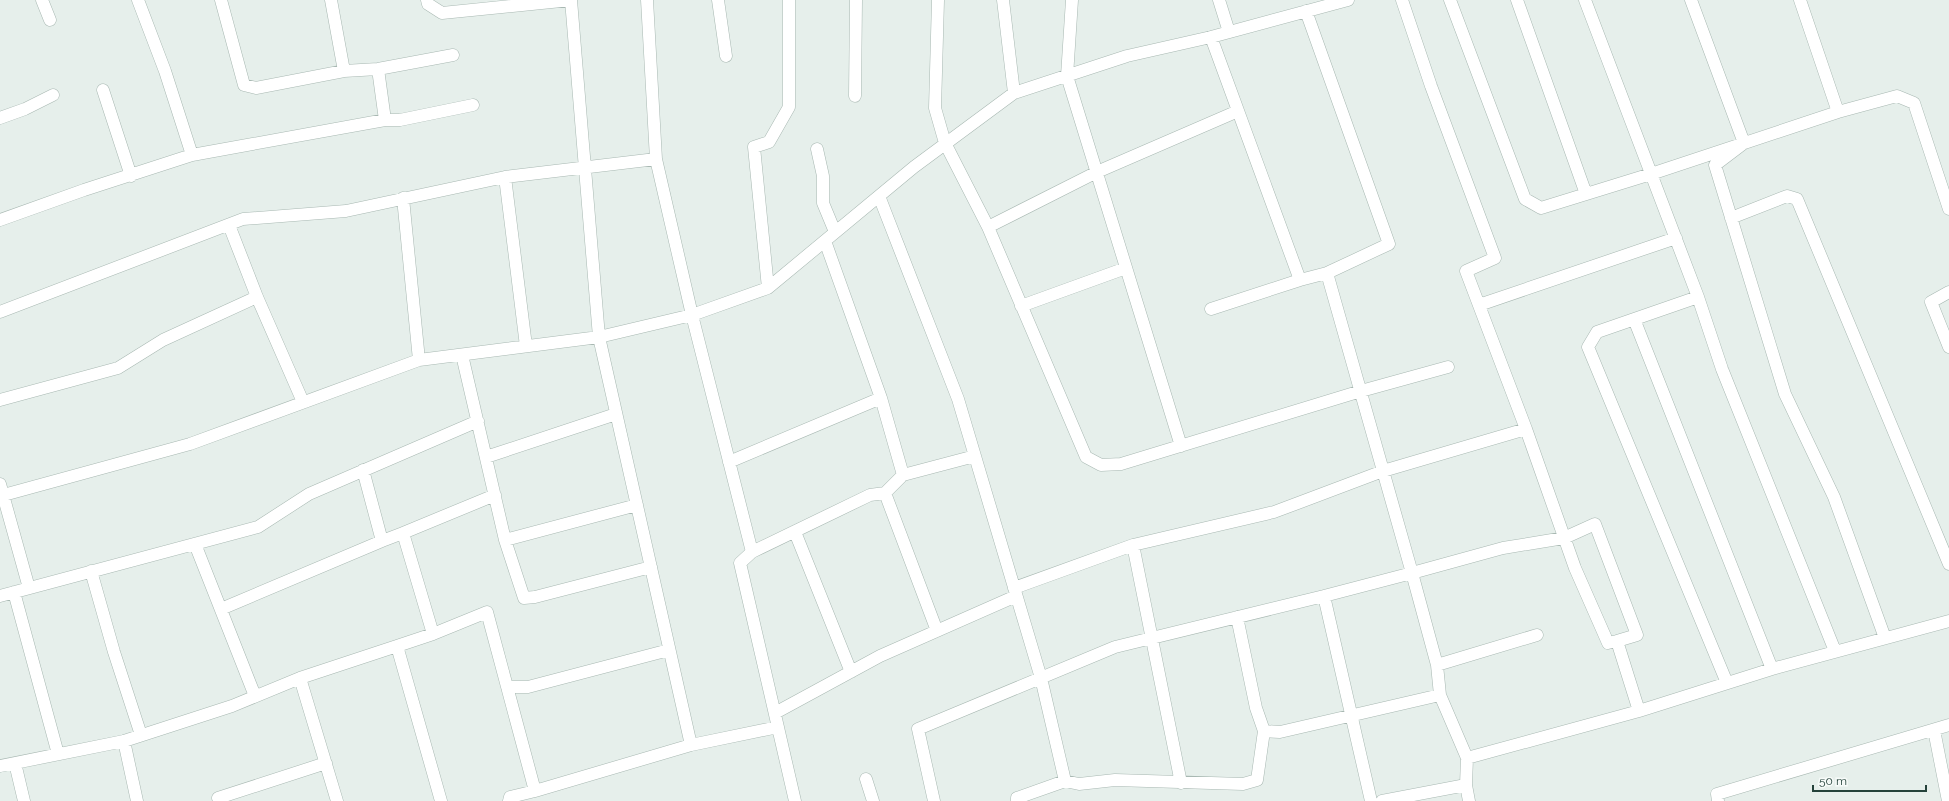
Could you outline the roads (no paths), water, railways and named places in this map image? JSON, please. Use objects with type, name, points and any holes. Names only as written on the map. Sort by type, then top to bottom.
[{"type":"street","points":[[42,0],[50,20]]},
{"type":"street","points":[[138,0],[165,71],[192,155]]},
{"type":"street","points":[[221,0],[244,85],[256,88],[344,71],[378,69],[453,55]]},
{"type":"street","points":[[331,0],[344,71]]},
{"type":"street","points":[[427,0],[428,4],[442,13],[524,6],[571,0],[599,337],[691,745]]},
{"type":"street","points":[[647,0],[656,159],[692,316],[752,552]]},
{"type":"street","points":[[718,0],[726,56]]},
{"type":"street","points":[[768,288],[754,147],[770,142],[789,107],[790,0]]},
{"type":"street","points":[[855,96],[856,0]]},
{"type":"street","points":[[938,0],[935,108],[945,143],[988,227],[1020,306],[1086,457],[1100,465],[1121,464],[1360,391],[1448,367]]},
{"type":"street","points":[[1003,0],[1014,93]]},
{"type":"street","points":[[1072,0],[1067,76],[1181,446]]},
{"type":"street","points":[[1219,0],[1229,32]]},
{"type":"street","points":[[29,588],[1,492],[190,444],[418,360],[599,337],[692,316],[768,288],[945,143],[1014,93],[1126,56],[1229,32],[1348,0]]},
{"type":"street","points":[[934,801],[918,729],[1115,647],[1412,574],[1503,548],[1564,538],[1595,524],[1637,635],[1608,643],[1575,568],[1564,538],[1526,429],[1466,271],[1495,258],[1431,86],[1402,0]]},
{"type":"street","points":[[1450,0],[1525,199],[1541,208],[1651,174],[1838,112],[1896,96],[1914,103],[1949,209]]},
{"type":"street","points":[[1517,0],[1586,194]]},
{"type":"street","points":[[1585,0],[1698,297],[1722,369],[1835,651]]},
{"type":"street","points":[[1691,0],[1744,143]]},
{"type":"street","points":[[1800,0],[1838,112]]},
{"type":"street","points":[[1211,309],[1300,280],[1327,273],[1389,244],[1306,11]]},
{"type":"street","points":[[1211,36],[1300,280]]},
{"type":"street","points":[[378,69],[384,120]]},
{"type":"street","points":[[103,90],[131,176]]},
{"type":"street","points":[[0,118],[25,109],[53,95]]},
{"type":"street","points":[[0,220],[84,190],[192,155],[384,120],[400,120],[473,105]]},
{"type":"street","points":[[988,227],[1097,172],[1238,111]]},
{"type":"street","points":[[1744,143],[1715,165],[1785,394],[1834,497],[1885,638]]},
{"type":"street","points":[[817,149],[823,176],[823,202],[835,232]]},
{"type":"street","points":[[0,312],[243,219],[346,211],[505,176],[656,159]]},
{"type":"street","points":[[505,176],[526,346]]},
{"type":"street","points":[[879,196],[958,399],[1041,678],[1065,781]]},
{"type":"street","points":[[1731,218],[1787,196],[1797,199],[1949,564]]},
{"type":"street","points":[[403,198],[418,360]]},
{"type":"street","points":[[229,224],[257,297],[303,402]]},
{"type":"street","points":[[1479,305],[1676,238]]},
{"type":"street","points":[[825,240],[881,398],[903,475]]},
{"type":"street","points":[[1020,306],[1126,268]]},
{"type":"street","points":[[1327,273],[1438,665],[1440,695],[1467,758],[1466,785],[1470,801]]},
{"type":"street","points":[[1949,292],[1930,302],[1949,348]]},
{"type":"street","points":[[0,400],[118,368],[163,340],[257,297]]},
{"type":"street","points":[[1698,297],[1597,332],[1588,347],[1727,683]]},
{"type":"street","points":[[1634,319],[1772,669]]},
{"type":"street","points":[[462,354],[505,540],[524,598],[535,597],[651,567]]},
{"type":"street","points":[[729,462],[881,398]]},
{"type":"street","points":[[486,457],[616,414]]},
{"type":"street","points":[[0,596],[258,527],[309,494],[478,421]]},
{"type":"street","points":[[775,713],[880,656],[937,631],[1015,592],[1133,545],[1274,512],[1383,471],[1526,429]]},
{"type":"street","points":[[795,801],[740,563],[752,552],[870,495],[885,493],[903,475],[975,456]]},
{"type":"street","points":[[364,470],[382,541]]},
{"type":"street","points":[[885,493],[937,631]]},
{"type":"street","points":[[221,610],[382,541],[495,495]]},
{"type":"street","points":[[505,540],[637,505]]},
{"type":"street","points":[[795,532],[851,672]]},
{"type":"street","points":[[403,533],[434,634]]},
{"type":"street","points":[[195,544],[255,696]]},
{"type":"street","points":[[1133,545],[1181,783]]},
{"type":"street","points":[[91,571],[114,652],[141,735]]},
{"type":"street","points":[[14,592],[58,754]]},
{"type":"street","points":[[1324,596],[1371,801]]},
{"type":"street","points":[[0,766],[124,741],[232,706],[300,678],[434,634],[487,612],[535,791]]},
{"type":"street","points":[[1017,801],[1017,798],[1065,781],[1079,784],[1115,780],[1244,784],[1257,780],[1264,731],[1256,708],[1237,617]]},
{"type":"street","points":[[1467,758],[1639,711],[1772,669],[1949,620]]},
{"type":"street","points":[[1438,665],[1537,635]]},
{"type":"street","points":[[1617,641],[1639,711]]},
{"type":"street","points":[[397,646],[441,801]]},
{"type":"street","points":[[507,687],[528,687],[669,650]]},
{"type":"street","points":[[300,678],[337,801]]},
{"type":"street","points":[[1264,731],[1280,732],[1440,695]]},
{"type":"street","points":[[1718,801],[1717,794],[1949,725]]},
{"type":"street","points":[[509,801],[510,798],[691,745],[778,727]]},
{"type":"street","points":[[1934,730],[1948,801]]},
{"type":"street","points":[[124,741],[137,801]]},
{"type":"street","points":[[15,763],[24,801]]},
{"type":"street","points":[[215,800],[326,763]]},
{"type":"street","points":[[866,779],[873,801]]},
{"type":"street","points":[[1382,801],[1466,785]]}]
